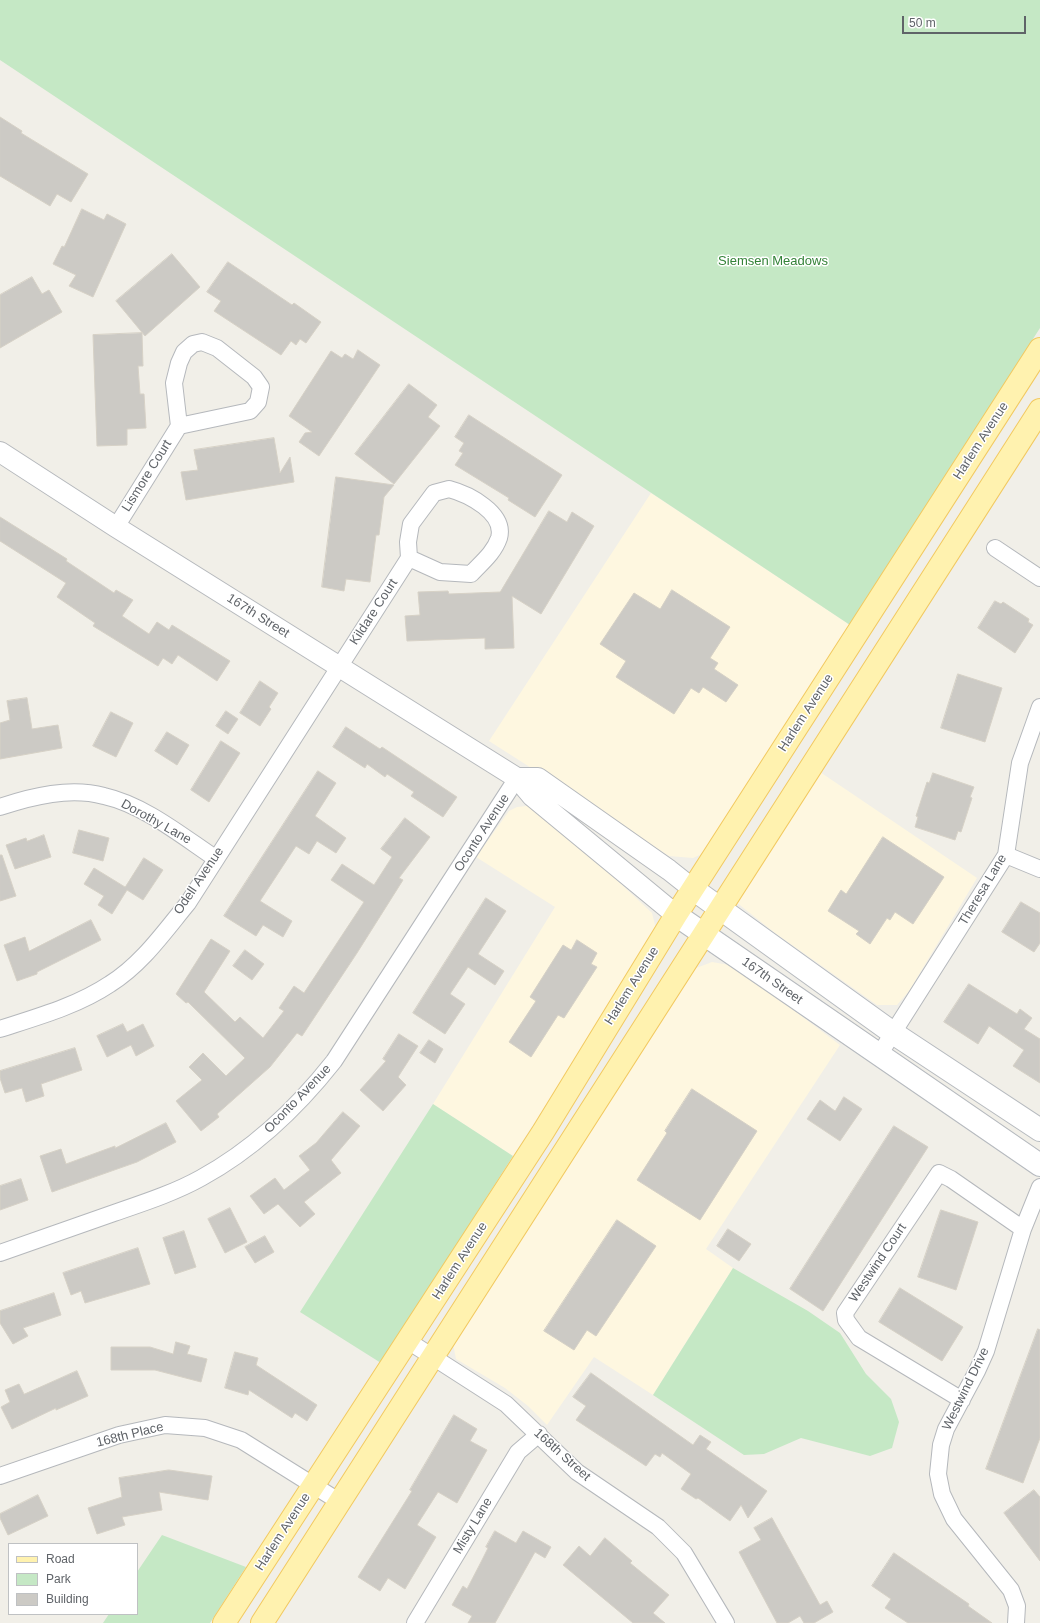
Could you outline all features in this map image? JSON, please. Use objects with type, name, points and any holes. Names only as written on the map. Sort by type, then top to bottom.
[{"type":"main road","name":"Harlem Avenue","points":[[224,1623],[543,1132],[676,915],[1040,350]]},
{"type":"main road","points":[[262,1623],[1040,410]]},
{"type":"main road","points":[[693,889],[893,1033],[1040,1130]]},
{"type":"main road","name":"167th Street","points":[[676,915],[1040,1166]]},
{"type":"street","name":"Lismore Court","points":[[116,527],[179,426],[174,383],[184,352],[193,344],[202,342],[217,348],[254,377],[261,387],[258,402],[250,411],[179,426]]},
{"type":"street","name":"167th Street","points":[[0,452],[116,527],[518,778],[532,796],[676,915]]},
{"type":"street","points":[[449,489],[463,493],[482,504],[498,520],[499,537],[490,555],[470,574],[440,572],[409,558],[408,542],[411,524],[434,494],[449,489]]},
{"type":"street","points":[[995,548],[1040,578]]},
{"type":"street","name":"Kildare Court","points":[[339,666],[409,558]]},
{"type":"street","name":"Odell Avenue","points":[[0,1029],[90,996],[111,984],[148,952],[188,903],[339,666]]},
{"type":"street","name":"Theresa Lane","points":[[879,1055],[1006,855],[1020,763],[1040,706]]},
{"type":"street","points":[[518,778],[538,778],[670,870],[693,889]]},
{"type":"street","name":"Oconto Avenue","points":[[0,1253],[156,1199],[200,1179],[227,1163],[268,1132],[317,1083],[334,1061],[518,778]]},
{"type":"street","name":"Dorothy Lane","points":[[0,807],[27,798],[55,794],[81,793],[104,796],[129,804],[166,825],[216,858]]},
{"type":"street","points":[[1006,855],[1040,869]]},
{"type":"street","name":"Westwind Court","points":[[962,1400],[859,1338],[846,1320],[845,1313],[939,1173],[951,1179],[1023,1229]]},
{"type":"street","name":"Westwind Drive","points":[[1016,1623],[1017,1606],[1011,1590],[954,1519],[942,1494],[938,1474],[941,1445],[946,1429],[986,1351],[1023,1229],[1040,1187]]},
{"type":"street","name":"168th Street","points":[[408,1341],[506,1404],[577,1472],[658,1527],[684,1553],[726,1623]]},
{"type":"street","name":"168th Place","points":[[0,1476],[119,1435],[165,1425],[205,1428],[242,1440],[340,1502]]},
{"type":"street","name":"Misty Lane","points":[[415,1623],[518,1452],[539,1434]]},
{"type":"shaded area","points":[[651,493],[850,625],[704,853],[693,858],[669,856],[489,741]]},
{"type":"shaded area","points":[[820,772],[977,878],[909,991],[897,1005],[877,1005],[775,933],[736,902]]},
{"type":"shaded area","points":[[527,806],[538,809],[547,815],[652,913],[655,925],[654,934],[649,944],[513,1156],[433,1104],[555,907],[476,857],[509,811],[517,807]]},
{"type":"shaded area","points":[[712,962],[735,966],[840,1045],[706,1249],[733,1268],[653,1395],[594,1357],[547,1425],[528,1406],[505,1388],[456,1359],[453,1344],[691,970]]},
{"type":"green space","name":"Siemsen Meadows","points":[[0,0],[1040,0],[1040,328],[850,625],[0,60]]},
{"type":"green space","points":[[433,1104],[513,1156],[381,1363],[300,1312]]},
{"type":"green space","points":[[733,1268],[808,1311],[840,1333],[866,1374],[891,1399],[899,1422],[892,1448],[870,1456],[801,1438],[764,1454],[744,1455],[653,1395]]},
{"type":"green space","points":[[162,1535],[246,1567],[210,1623],[103,1623],[108,1615],[138,1615],[138,1571]]},
{"type":"building","points":[[0,117],[22,131],[21,133],[88,174],[71,202],[57,194],[50,206],[0,176]]},
{"type":"building","points":[[82,209],[104,220],[107,214],[126,224],[93,297],[69,286],[76,275],[53,264],[62,246],[64,247]]},
{"type":"building","points":[[172,254],[200,287],[145,336],[116,301]]},
{"type":"building","points":[[228,262],[292,305],[294,303],[321,322],[306,343],[300,339],[296,345],[291,341],[281,355],[214,311],[221,301],[207,292]]},
{"type":"building","points":[[32,277],[42,294],[49,290],[62,312],[0,348],[0,295]]},
{"type":"building","points":[[142,333],[143,366],[138,366],[140,394],[144,394],[146,428],[127,429],[127,445],[97,446],[93,335]]},
{"type":"building","points":[[358,350],[380,365],[319,456],[299,442],[305,433],[312,432],[289,416],[331,351],[342,358],[345,354],[353,359]]},
{"type":"building","points":[[409,384],[437,405],[428,417],[440,426],[394,484],[355,454]]},
{"type":"building","points":[[469,415],[562,475],[535,517],[508,500],[509,498],[455,465],[463,453],[459,451],[464,443],[455,437]]},
{"type":"building","points":[[274,438],[280,473],[290,457],[294,482],[186,500],[181,472],[198,470],[194,450]]},
{"type":"building","points":[[336,477],[394,485],[384,497],[379,535],[376,535],[370,582],[346,579],[344,591],[322,587]]},
{"type":"building","points":[[549,511],[567,522],[572,512],[594,526],[541,614],[512,596],[514,648],[485,649],[485,638],[407,641],[405,616],[420,615],[418,592],[448,591],[449,594],[500,592]]},
{"type":"building","points":[[0,517],[67,559],[66,561],[114,593],[116,590],[133,600],[122,616],[149,634],[157,622],[169,630],[172,625],[230,661],[217,681],[178,655],[172,664],[163,658],[158,666],[93,626],[95,623],[57,597],[66,583],[0,541]]},
{"type":"building","points":[[672,590],[730,627],[710,658],[718,663],[714,669],[738,685],[726,702],[703,687],[699,693],[691,688],[674,714],[616,677],[626,661],[600,644],[634,593],[660,609]]},
{"type":"building","points":[[995,601],[1001,604],[1003,602],[1029,619],[1028,622],[1033,625],[1015,653],[978,628]]},
{"type":"building","points":[[958,674],[1002,688],[985,742],[941,728]]},
{"type":"building","points":[[260,681],[278,693],[269,707],[271,709],[260,726],[240,713]]},
{"type":"building","points":[[27,698],[32,729],[58,725],[62,748],[0,759],[0,723],[10,720],[7,701]]},
{"type":"building","points":[[226,711],[238,719],[228,734],[216,726]]},
{"type":"building","points":[[111,712],[133,723],[116,757],[93,746]]},
{"type":"building","points":[[346,727],[380,749],[382,747],[457,797],[443,817],[411,796],[414,792],[387,774],[385,777],[367,764],[365,768],[333,747]]},
{"type":"building","points":[[167,732],[189,745],[177,765],[155,751]]},
{"type":"building","points":[[221,741],[240,753],[209,802],[191,790]]},
{"type":"building","points":[[318,771],[336,783],[315,816],[346,838],[336,853],[317,841],[309,854],[296,846],[260,901],[292,921],[283,937],[263,925],[256,936],[224,916]]},
{"type":"building","points":[[933,773],[974,787],[961,832],[958,831],[955,840],[915,827],[918,817],[916,816],[927,782],[929,783]]},
{"type":"building","points":[[405,818],[430,837],[399,878],[403,880],[357,953],[302,1036],[297,1033],[270,1067],[217,1114],[219,1117],[201,1131],[176,1101],[202,1080],[189,1067],[203,1053],[226,1076],[245,1058],[188,1002],[186,1003],[176,994],[211,939],[230,951],[204,992],[235,1022],[240,1017],[263,1038],[284,1011],[279,1008],[294,986],[304,993],[364,902],[331,880],[342,864],[374,885],[392,857],[381,849]]},
{"type":"building","points":[[79,830],[109,838],[103,861],[73,853]]},
{"type":"building","points":[[44,835],[51,857],[15,869],[6,845],[26,838],[27,841]]},
{"type":"building","points":[[883,837],[944,877],[913,924],[895,912],[890,920],[887,918],[870,944],[856,934],[859,931],[828,911],[841,890],[846,894]]},
{"type":"building","points":[[0,855],[2,855],[16,896],[0,901]]},
{"type":"building","points":[[144,858],[163,870],[143,900],[127,890],[112,914],[98,905],[104,896],[84,884],[94,868],[125,887]]},
{"type":"building","points":[[486,898],[506,911],[478,954],[504,971],[495,985],[468,967],[450,994],[465,1004],[445,1034],[413,1013]]},
{"type":"building","points":[[1021,902],[1040,913],[1040,943],[1034,952],[1002,932]]},
{"type":"building","points":[[91,920],[101,940],[37,972],[37,974],[17,981],[4,945],[25,937],[29,951]]},
{"type":"building","points":[[577,940],[597,953],[591,964],[597,967],[564,1018],[558,1015],[531,1057],[509,1042],[536,1001],[530,997],[563,945],[571,950]]},
{"type":"building","points":[[245,950],[264,964],[252,980],[233,966]]},
{"type":"building","points":[[969,984],[1017,1014],[1020,1009],[1032,1018],[1024,1029],[1040,1039],[1040,1083],[1013,1066],[1024,1050],[989,1026],[978,1044],[944,1022]]},
{"type":"building","points":[[123,1024],[127,1032],[143,1024],[154,1046],[136,1056],[131,1045],[107,1057],[97,1036]]},
{"type":"building","points":[[399,1034],[418,1046],[398,1077],[406,1085],[383,1111],[360,1090],[386,1061],[383,1059]]},
{"type":"building","points":[[429,1040],[443,1049],[435,1063],[420,1053]]},
{"type":"building","points":[[75,1048],[82,1070],[41,1084],[44,1096],[26,1102],[22,1088],[5,1093],[0,1078],[0,1071]]},
{"type":"building","points":[[692,1089],[757,1131],[700,1220],[637,1180],[667,1133],[665,1131]]},
{"type":"building","points":[[844,1097],[862,1109],[840,1141],[807,1119],[820,1100],[835,1111]]},
{"type":"building","points":[[343,1112],[360,1126],[331,1160],[341,1173],[304,1202],[315,1214],[300,1227],[278,1204],[264,1214],[250,1196],[275,1178],[284,1190],[310,1170],[299,1156],[316,1143]]},
{"type":"building","points":[[166,1123],[176,1142],[137,1162],[52,1192],[40,1156],[61,1149],[66,1164],[115,1146],[115,1148]]},
{"type":"building","points":[[894,1126],[928,1147],[823,1311],[790,1289]]},
{"type":"building","points":[[21,1179],[28,1200],[0,1210],[0,1186]]},
{"type":"building","points":[[230,1208],[247,1242],[225,1253],[208,1219]]},
{"type":"building","points":[[941,1210],[978,1222],[956,1290],[918,1277]]},
{"type":"building","points":[[617,1220],[656,1246],[596,1336],[587,1330],[574,1350],[544,1331]]},
{"type":"building","points":[[728,1229],[751,1244],[739,1261],[717,1246]]},
{"type":"building","points":[[184,1231],[196,1267],[175,1274],[163,1238]]},
{"type":"building","points":[[265,1236],[274,1252],[255,1263],[245,1247]]},
{"type":"building","points":[[138,1248],[150,1284],[85,1303],[81,1291],[71,1295],[63,1273]]},
{"type":"building","points":[[900,1288],[963,1327],[942,1361],[879,1322]]},
{"type":"building","points":[[54,1293],[61,1315],[23,1328],[28,1336],[13,1344],[0,1323],[0,1311]]},
{"type":"building","points":[[1038,1329],[1040,1330],[1040,1438],[1023,1483],[986,1469]]},
{"type":"building","points":[[176,1342],[190,1346],[187,1354],[207,1359],[201,1382],[155,1370],[111,1370],[111,1347],[150,1347],[173,1354]]},
{"type":"building","points":[[235,1352],[258,1358],[256,1365],[317,1405],[307,1421],[295,1413],[292,1418],[249,1390],[248,1395],[225,1388]]},
{"type":"building","points":[[77,1371],[88,1396],[56,1410],[56,1408],[12,1429],[1,1407],[10,1402],[5,1390],[19,1384],[24,1394]]},
{"type":"building","points":[[591,1373],[693,1445],[700,1435],[711,1442],[706,1449],[767,1491],[748,1518],[741,1505],[730,1521],[698,1498],[696,1499],[681,1489],[691,1474],[662,1453],[660,1457],[655,1454],[646,1466],[576,1420],[586,1406],[573,1397]]},
{"type":"building","points":[[454,1415],[477,1429],[470,1441],[487,1450],[457,1503],[438,1492],[417,1525],[436,1537],[405,1589],[388,1578],[380,1591],[358,1577],[412,1491],[410,1490]]},
{"type":"building","points":[[169,1470],[212,1476],[208,1500],[159,1492],[162,1510],[122,1517],[125,1525],[97,1534],[88,1508],[122,1497],[119,1478]]},
{"type":"building","points":[[1034,1490],[1040,1497],[1040,1561],[1004,1513]]},
{"type":"building","points":[[38,1495],[48,1516],[8,1535],[0,1518],[0,1514]]},
{"type":"building","points":[[772,1518],[820,1605],[827,1601],[833,1612],[814,1623],[804,1623],[800,1616],[788,1623],[777,1623],[739,1552],[761,1540],[754,1528]]},
{"type":"building","points":[[495,1531],[516,1543],[523,1531],[551,1547],[545,1558],[535,1552],[495,1623],[468,1623],[472,1616],[452,1605],[463,1586],[467,1589]]},
{"type":"building","points":[[605,1538],[632,1561],[630,1563],[669,1595],[653,1613],[665,1623],[633,1623],[563,1565],[579,1546],[590,1556]]},
{"type":"building","points":[[894,1553],[969,1604],[968,1606],[992,1623],[908,1623],[885,1608],[891,1599],[872,1586]]}]
